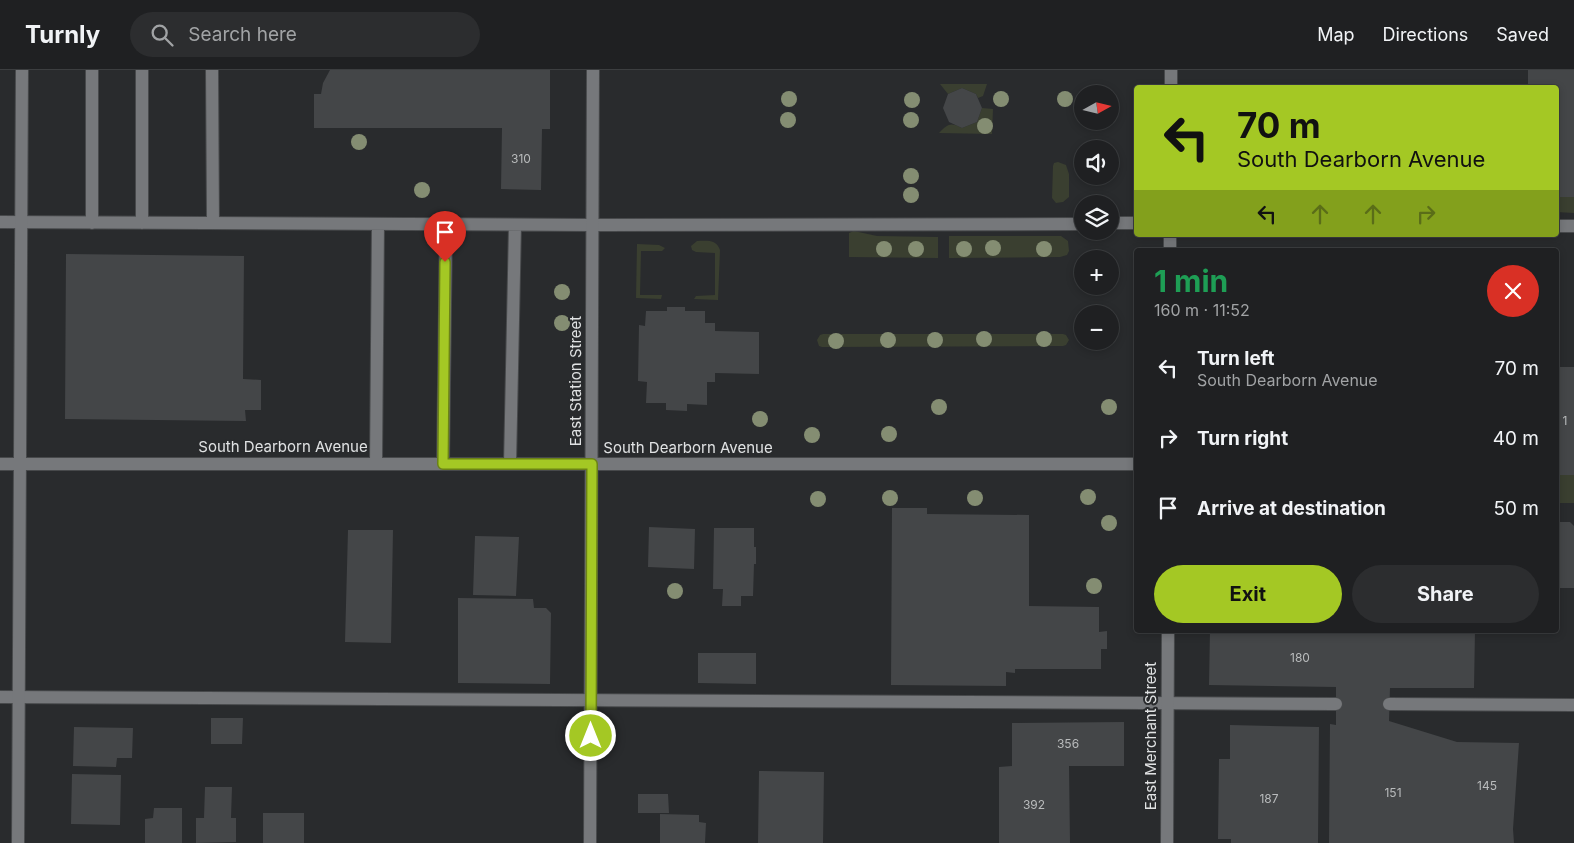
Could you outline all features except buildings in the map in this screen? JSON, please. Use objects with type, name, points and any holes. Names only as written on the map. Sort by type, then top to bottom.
[{"type":"street","points":[[18,843],[22,70]]},
{"type":"street","points":[[92,70],[92,223]]},
{"type":"street","points":[[142,70],[142,223]]},
{"type":"street","points":[[212,70],[213,223]]},
{"type":"street","name":"East Station Street","points":[[590,843],[593,70]]},
{"type":"street","points":[[1171,70],[1171,85]]},
{"type":"street","points":[[0,222],[446,225],[1074,224]]},
{"type":"street","points":[[1119,223],[1134,223]]},
{"type":"street","points":[[376,464],[378,224]]},
{"type":"street","points":[[443,464],[446,225]]},
{"type":"street","points":[[510,464],[515,225]]},
{"type":"street","points":[[1559,226],[1574,226]]},
{"type":"street","name":"South Dearborn Avenue","points":[[0,464],[1134,464]]},
{"type":"street","name":"East Merchant Street","points":[[1167,843],[1168,633]]},
{"type":"street","points":[[0,697],[1336,704]]},
{"type":"street","points":[[1390,704],[1574,705]]},
{"type":"green space","points":[[940,84],[987,84],[983,96],[978,98],[976,94],[962,88],[948,94]]},
{"type":"green space","points":[[982,108],[993,109],[992,134],[939,133],[949,125],[962,128],[977,122]]},
{"type":"green space","points":[[1058,162],[1066,165],[1069,174],[1069,197],[1063,202],[1056,203],[1052,198],[1053,166],[1054,163]]},
{"type":"green space","points":[[1559,197],[1574,197],[1574,213],[1559,212]]},
{"type":"green space","points":[[854,231],[877,236],[938,237],[938,258],[849,257],[849,233]]},
{"type":"green space","points":[[949,236],[1061,236],[1068,241],[1069,251],[1067,255],[1060,257],[949,258]]},
{"type":"green space","points":[[697,241],[714,242],[720,250],[718,300],[694,299],[696,296],[715,295],[715,253],[692,250],[691,246]]},
{"type":"green space","points":[[637,244],[659,245],[665,248],[662,251],[641,251],[640,295],[662,295],[661,299],[636,298]]},
{"type":"green space","points":[[823,334],[1063,334],[1069,340],[1063,346],[822,347],[819,346],[817,340]]},
{"type":"green space","points":[[1559,475],[1574,475],[1574,503],[1559,503]]},
{"type":"route","points":[[445,262],[443,464],[592,464],[591,736]]}]
